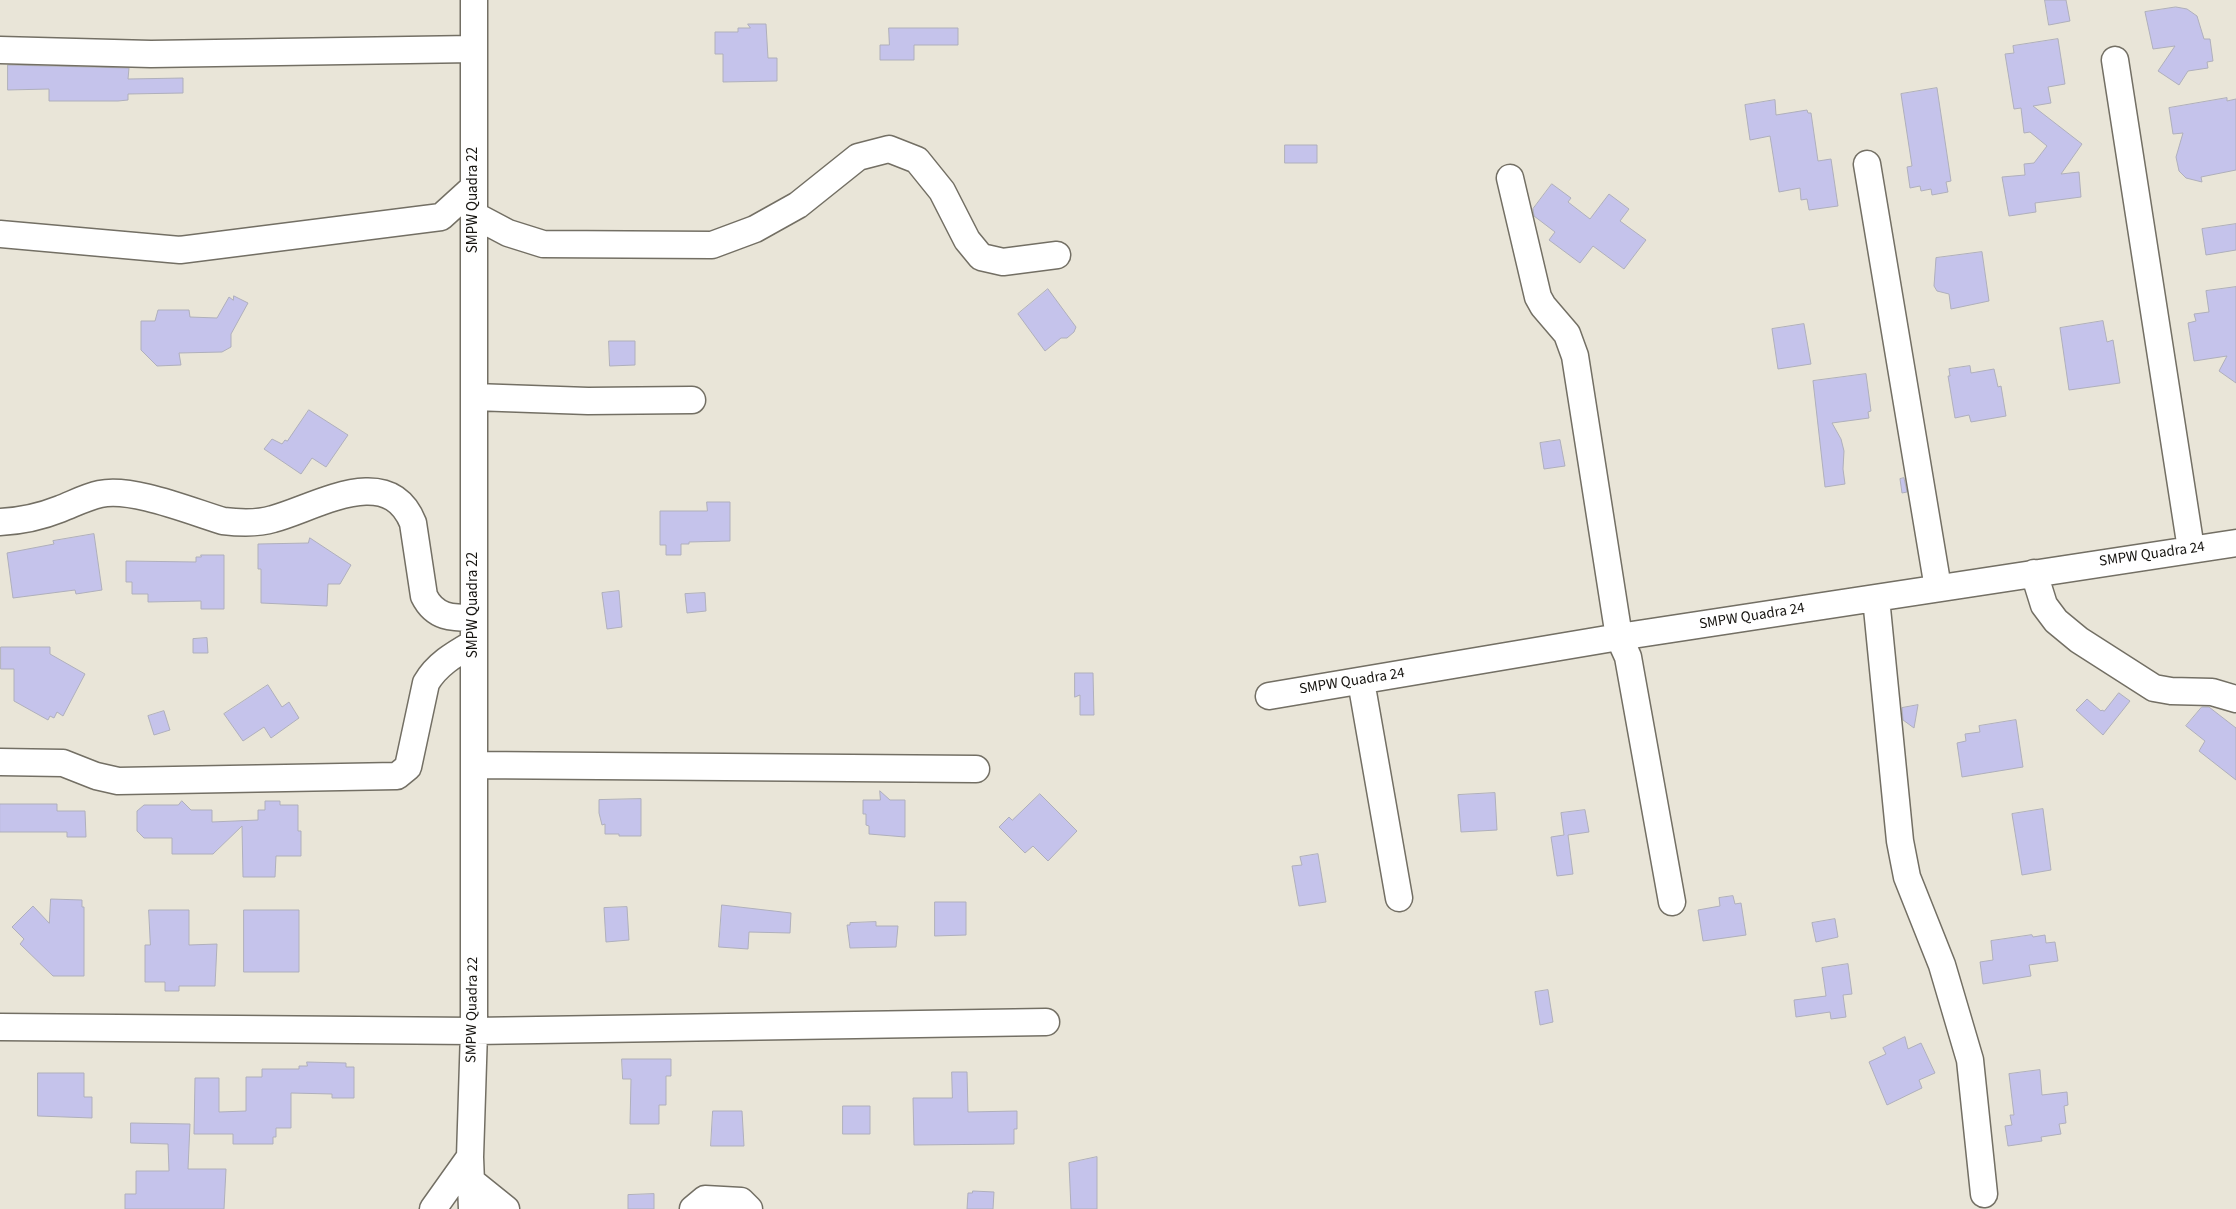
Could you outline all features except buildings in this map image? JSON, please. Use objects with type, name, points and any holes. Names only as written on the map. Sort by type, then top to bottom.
[{"type":"street","name":"SMPW Quadra 22","points":[[472,1209],[470,1168],[474,1031],[474,0]]},
{"type":"street","points":[[0,50],[151,54],[473,49]]},
{"type":"street","points":[[2115,60],[2191,549]]},
{"type":"street","points":[[474,215],[508,233],[543,244],[712,245],[755,229],[798,205],[858,157],[889,150],[917,160],[942,190],[967,240],[982,257],[1003,262],[1058,255]]},
{"type":"street","points":[[1868,164],[1938,588]]},
{"type":"street","points":[[1510,178],[1536,292],[1543,306],[1567,334],[1575,356],[1618,637],[1628,657],[1672,902]]},
{"type":"street","points":[[0,234],[180,250],[441,217],[474,186]]},
{"type":"street","points":[[474,397],[588,401],[692,400]]},
{"type":"street","points":[[0,522],[34,518],[84,499],[114,492],[133,495],[223,521],[237,523],[271,520],[350,492],[385,495],[400,502],[411,518],[424,596],[429,606],[439,615],[453,618],[474,631],[431,675],[426,683],[408,767],[396,776],[118,781],[96,776],[63,762],[0,762]]},
{"type":"street","name":"SMPW Quadra 24","points":[[1269,696],[1618,637],[2236,543]]},
{"type":"street","points":[[2034,573],[2044,605],[2060,626],[2154,688],[2171,692],[2212,692],[2236,699]]},
{"type":"street","points":[[1876,598],[1900,841],[1907,877],[1942,965],[1970,1060],[1984,1194]]},
{"type":"street","points":[[1361,681],[1399,898]]},
{"type":"street","points":[[474,765],[976,769]]},
{"type":"street","points":[[0,1027],[474,1031],[1046,1022]]},
{"type":"street","points":[[433,1209],[470,1168],[506,1209]]},
{"type":"street","points":[[692,1209],[705,1199],[741,1201],[748,1209]]}]
